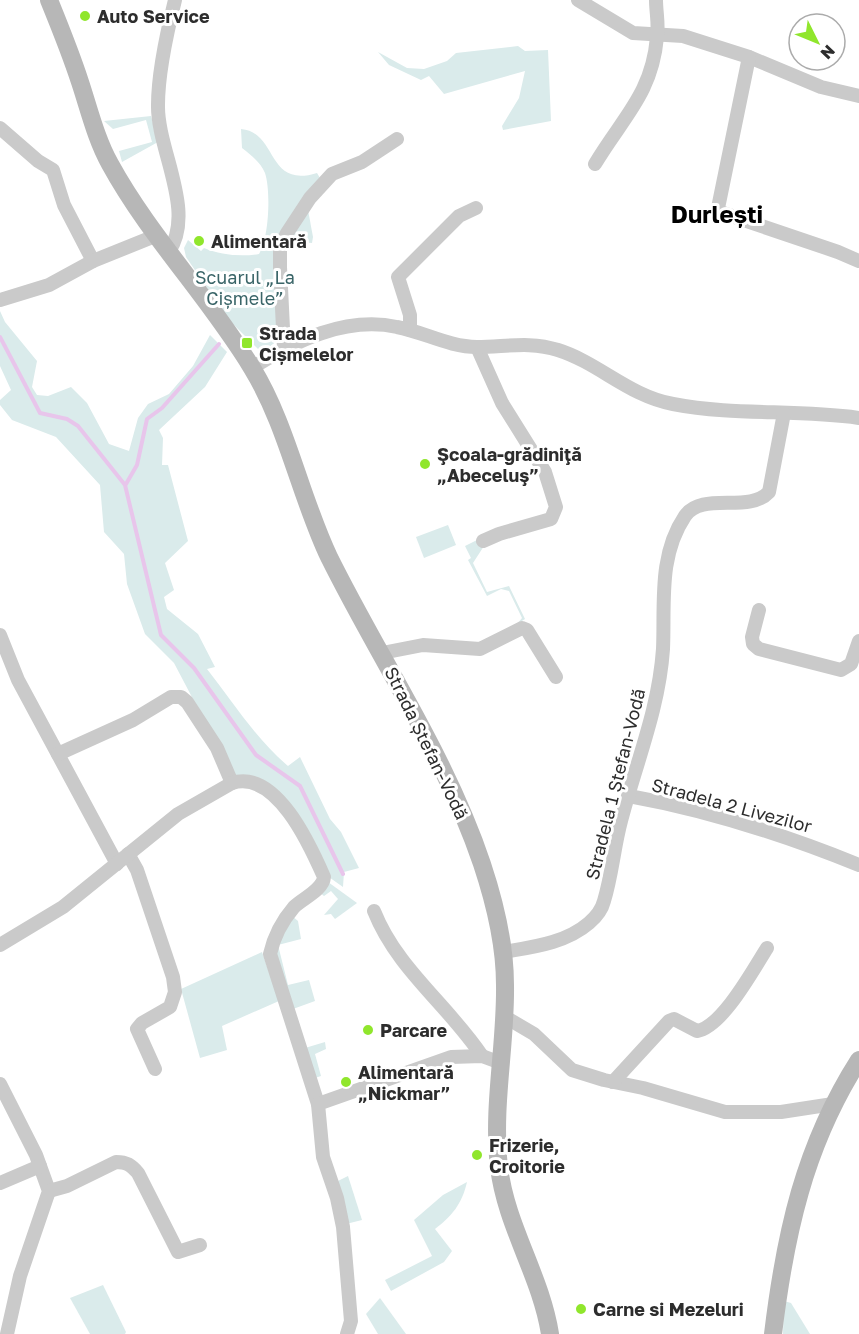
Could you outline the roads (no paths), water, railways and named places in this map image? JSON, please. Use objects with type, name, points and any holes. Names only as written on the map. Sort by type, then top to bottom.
[{"type":"street","name":"Strada Ștefan-Vodă","points":[[49,0],[100,143],[110,164],[155,236],[252,368],[268,398],[321,538],[431,743],[465,818],[489,885],[504,952],[505,1017],[497,1125],[501,1185],[512,1225],[542,1299],[550,1334]]},
{"type":"street","points":[[168,253],[177,236],[176,196],[159,123],[158,105],[168,26],[175,0]]},
{"type":"street","points":[[578,0],[625,30],[683,36],[749,57],[796,78],[859,96]]},
{"type":"street","points":[[596,164],[617,128],[643,93],[653,63],[658,34],[656,0]]},
{"type":"street","points":[[749,57],[718,208],[725,216],[838,252],[859,261]]},
{"type":"street","points":[[0,128],[38,161],[53,170],[64,204],[93,261]]},
{"type":"street","points":[[284,349],[280,267],[284,239],[321,184],[345,167],[362,162],[397,139]]},
{"type":"street","points":[[410,330],[410,315],[398,277],[459,216],[476,208]]},
{"type":"street","points":[[0,300],[49,285],[93,261],[155,236]]},
{"type":"street","points":[[252,368],[284,349],[322,332],[342,327],[377,325],[410,330],[459,345],[477,347],[516,343],[547,347],[570,355],[647,398],[675,405],[784,413],[818,413],[859,418]]},
{"type":"street","points":[[477,347],[502,403],[545,472],[556,507],[551,519],[483,541]]},
{"type":"street","name":"Stradela 1 Ștefan-Vodă","points":[[504,952],[566,937],[594,918],[604,902],[629,796],[648,735],[656,697],[663,649],[663,577],[679,529],[685,516],[697,507],[758,500],[770,492],[784,413]]},
{"type":"street","points":[[759,610],[752,637],[753,644],[759,649],[841,670],[851,664],[859,641]]},
{"type":"street","points":[[382,653],[423,645],[480,649],[522,628],[527,630],[556,677]]},
{"type":"street","points":[[0,635],[18,680],[117,864]]},
{"type":"street","points":[[58,754],[133,720],[171,697],[181,697],[188,702],[217,748],[232,783]]},
{"type":"street","points":[[0,945],[63,907],[178,814],[232,783],[246,781],[263,789],[283,804],[324,877],[320,886],[295,906],[284,921],[277,931],[270,954],[318,1104],[323,1157],[338,1198],[345,1244],[351,1321],[347,1334]]},
{"type":"street","name":"Stradela 2 Livezilor","points":[[629,796],[657,801],[795,838],[859,865]]},
{"type":"street","points":[[128,854],[137,870],[173,977],[175,992],[170,1007],[142,1023],[137,1029],[155,1069]]},
{"type":"street","points":[[374,911],[384,935],[398,955],[424,988],[456,1021],[482,1056]]},
{"type":"street","points":[[613,1082],[669,1021],[674,1019],[697,1031],[710,1024],[731,1003],[767,948]]},
{"type":"street","points":[[505,1017],[534,1034],[572,1070],[725,1112],[781,1112],[833,1104]]},
{"type":"street","points":[[318,1104],[451,1057],[482,1056],[501,1063]]},
{"type":"street","points":[[773,1334],[784,1254],[796,1201],[833,1104],[859,1060]]},
{"type":"street","points":[[0,1084],[40,1166],[49,1191],[20,1276],[7,1334]]},
{"type":"street","points":[[49,1191],[67,1186],[116,1162],[124,1162],[131,1165],[138,1173],[178,1252],[200,1245]]},
{"type":"street","points":[[0,1183],[40,1166]]},
{"type":"waterway","points":[[0,337],[40,413],[67,419],[78,426],[125,485],[161,635],[194,668],[256,755],[300,786],[343,874]]},
{"type":"waterway","points":[[126,484],[137,465],[147,419],[162,408],[219,344]]},
{"type":"place","name":"Auto Service","points":[[85,16]]},
{"type":"place","name":"Alimentară","points":[[199,241]]},
{"type":"place","name":"Strada Cișmelelor","points":[[247,343]]},
{"type":"place","name":"Şcoala-grădiniţă „Abeceluş”","points":[[425,464]]},
{"type":"place","name":"Parcare","points":[[368,1030]]},
{"type":"place","name":"Alimentară „Nickmar”","points":[[346,1082]]},
{"type":"place","name":"Frizerie, Croitorie","points":[[477,1155]]},
{"type":"place","name":"Carne si Mezeluri","points":[[581,1309]]},
{"type":"district","name":"Durlești","points":[[717,213]]},
{"type":"park label","name":"Scuarul „La Cișmele”","points":[[245,287]]}]
